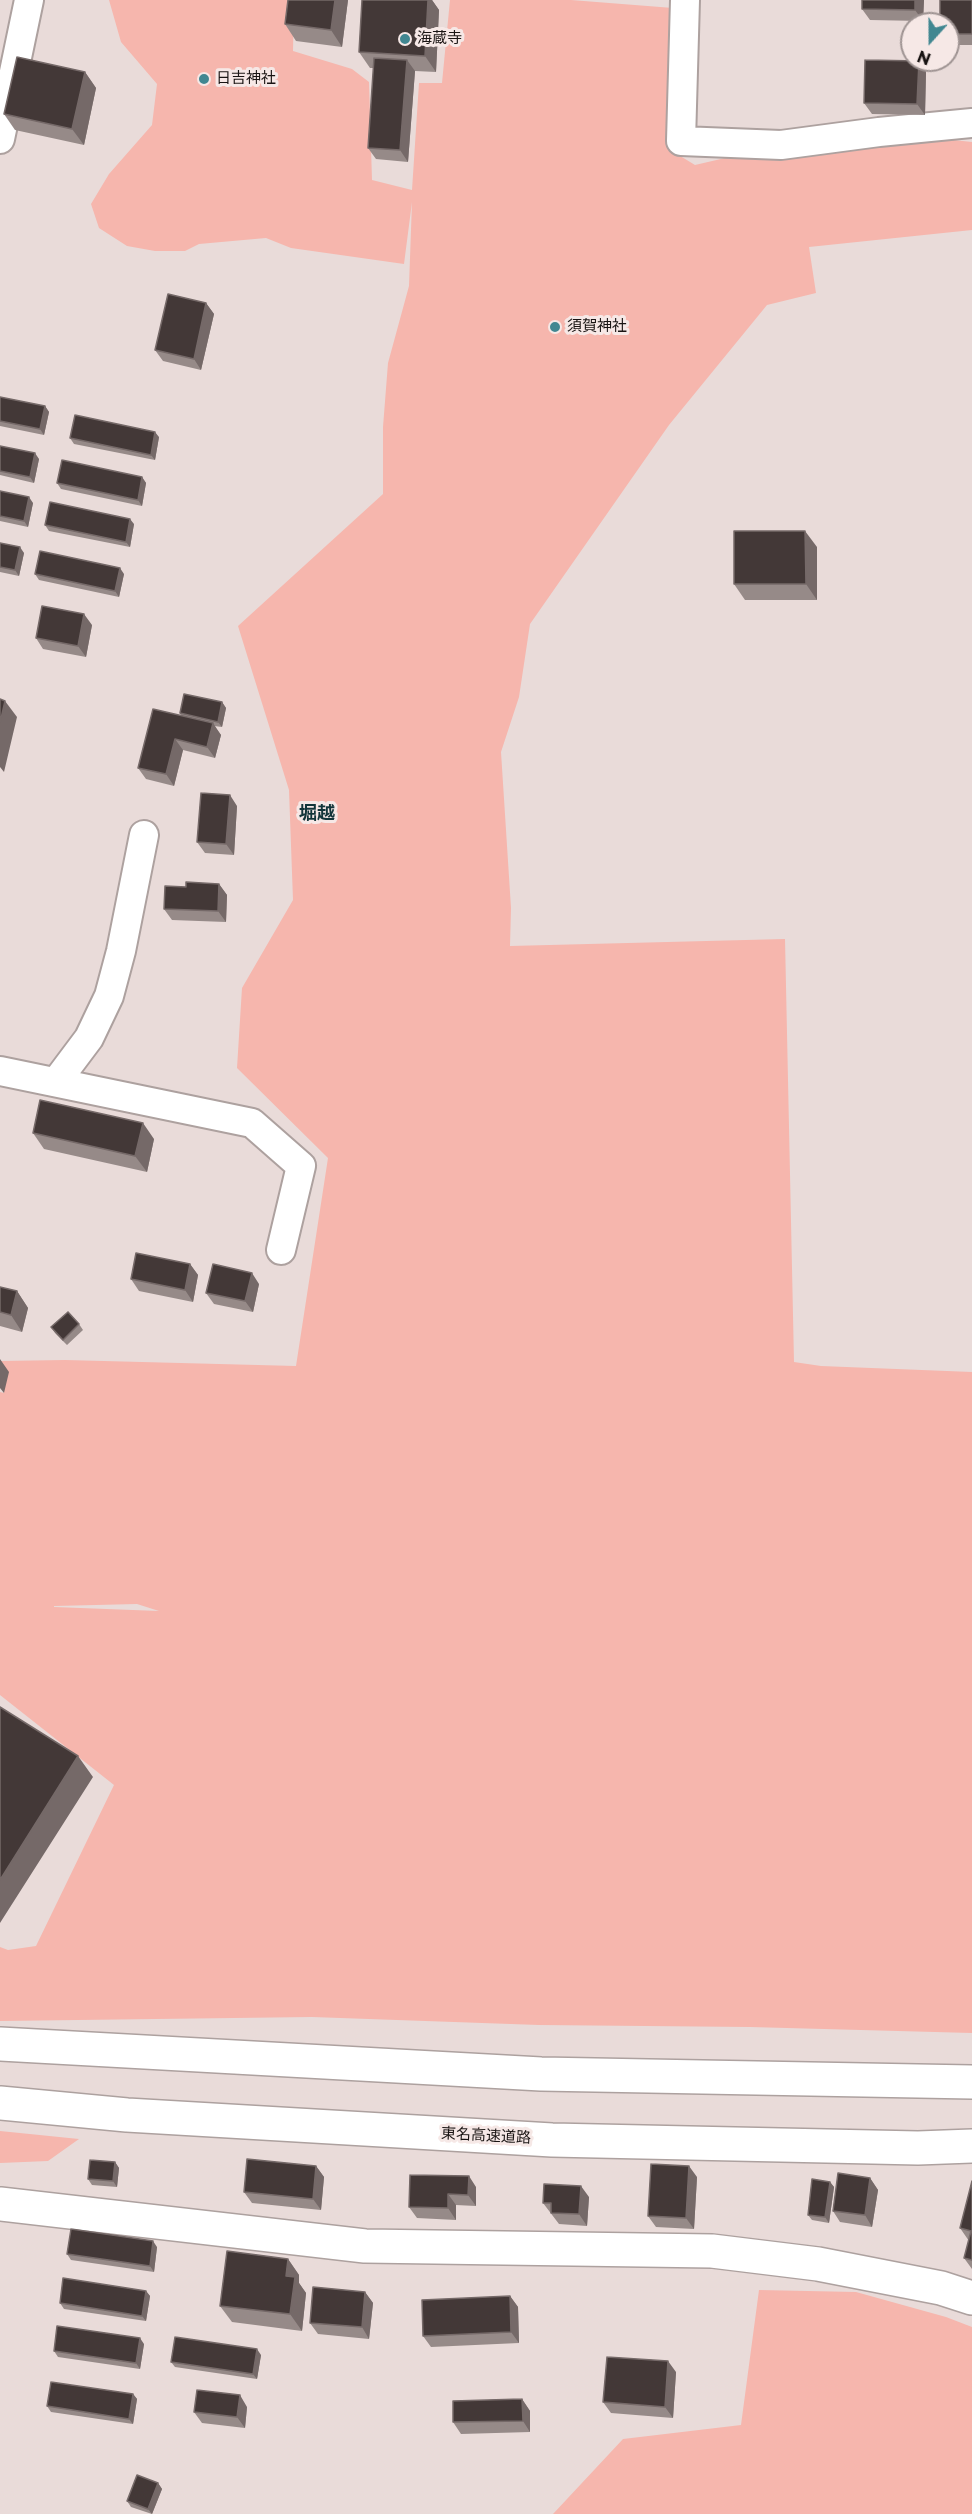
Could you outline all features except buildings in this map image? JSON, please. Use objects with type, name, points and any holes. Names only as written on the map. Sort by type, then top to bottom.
[{"type":"main road","points":[[0,2044],[541,2074],[972,2082]]},
{"type":"main road","name":"東名高速道路","points":[[0,2103],[127,2115],[552,2140],[918,2148],[972,2146]]},
{"type":"main road","points":[[0,2204],[365,2246],[712,2251],[818,2264],[941,2288],[972,2298]]},
{"type":"street","points":[[0,139],[29,0]]},
{"type":"street","points":[[685,0],[681,141],[782,146],[879,132],[972,123]]},
{"type":"street","points":[[56,1082],[89,1038],[110,996],[144,835]]},
{"type":"street","points":[[0,1071],[252,1123],[301,1166],[281,1250]]},
{"type":"shaded area","points":[[109,0],[294,0],[293,51],[352,69],[369,82],[372,180],[412,190],[419,83],[442,83],[450,0],[571,0],[673,8],[667,148],[695,165],[781,145],[879,132],[972,142],[972,230],[809,247],[816,293],[767,305],[669,425],[530,624],[519,697],[501,752],[511,908],[510,946],[785,939],[794,1362],[821,1366],[972,1372],[972,2033],[750,2027],[539,2025],[312,2017],[0,2021],[0,1947],[8,1950],[36,1946],[114,1785],[0,1695],[0,1392],[4,1393],[0,1361],[65,1360],[296,1366],[328,1158],[237,1068],[242,988],[293,900],[289,790],[238,626],[383,494],[383,427],[388,363],[409,286],[412,202],[404,264],[291,248],[266,238],[199,244],[185,251],[155,251],[127,246],[99,228],[91,204],[109,174],[152,125],[157,84],[121,42]],"holes":[[[137,1604],[159,1611],[54,1607],[54,1606]]]},
{"type":"shaded area","points":[[0,2131],[79,2139],[48,2161],[0,2163]]},
{"type":"shaded area","points":[[759,2290],[856,2292],[946,2317],[972,2327],[972,2514],[553,2514],[623,2439],[741,2425]]},
{"type":"place","name":"海蔵寺","points":[[405,39]]},
{"type":"place","name":"日吉神社","points":[[204,79]]},
{"type":"place","name":"須賀神社","points":[[555,327]]},
{"type":"district","name":"堀越","points":[[317,814]]}]
